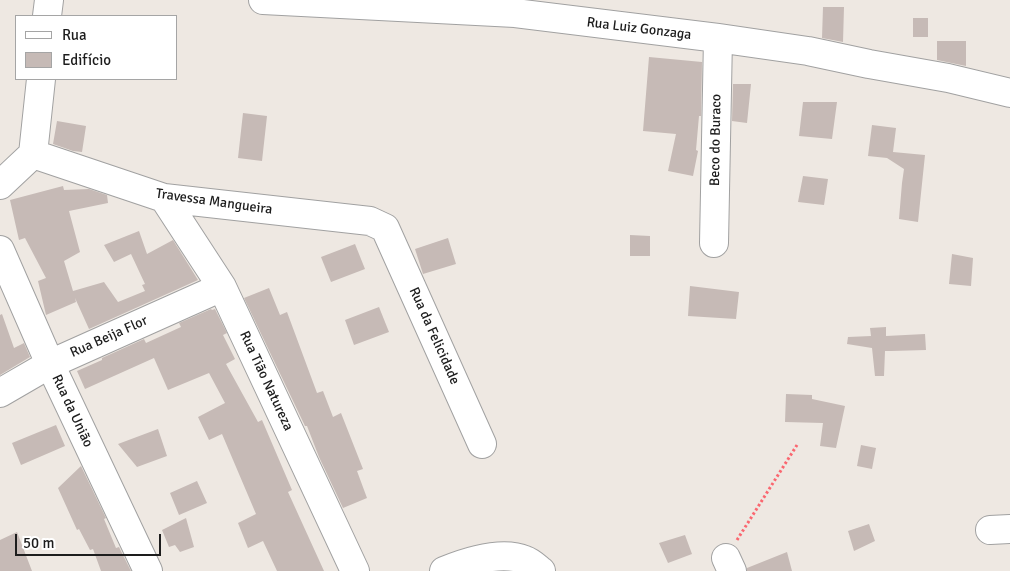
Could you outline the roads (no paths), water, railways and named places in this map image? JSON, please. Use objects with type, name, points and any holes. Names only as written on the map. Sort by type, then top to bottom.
[{"type":"street","points":[[47,15],[49,0]]},
{"type":"street","name":"Rua Luiz Gonzaga","points":[[264,0],[514,13],[718,38],[808,51],[948,78],[1010,93]]},
{"type":"street","name":"Beco do Buraco","points":[[714,243],[718,38]]},
{"type":"street","points":[[0,185],[33,154],[41,80]]},
{"type":"street","name":"Travessa Mangueira","points":[[33,154],[164,198],[370,221],[385,228]]},
{"type":"street","name":"Rua Tião Natureza","points":[[164,198],[222,287],[355,571]]},
{"type":"street","name":"Rua da Felicidade","points":[[385,228],[482,444]]},
{"type":"street","name":"Rua da União","points":[[0,250],[50,364],[148,571]]},
{"type":"street","name":"Rua Beija Flor","points":[[0,393],[50,364],[222,287]]},
{"type":"street","points":[[444,571],[460,564],[487,558],[513,556],[524,559],[541,571]]}]
